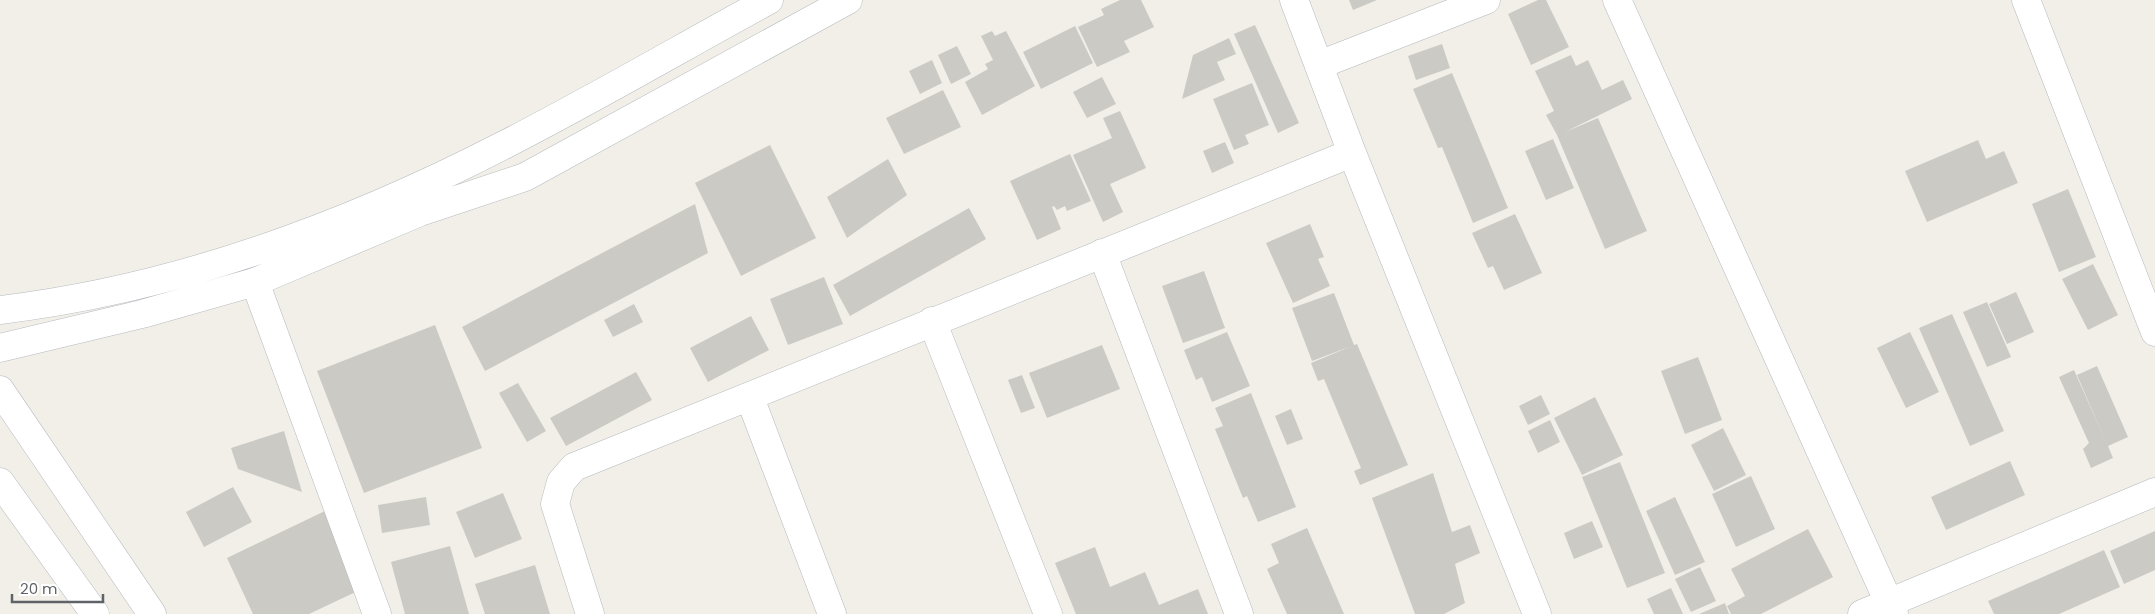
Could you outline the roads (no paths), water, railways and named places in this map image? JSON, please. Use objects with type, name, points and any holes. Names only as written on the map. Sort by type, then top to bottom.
[{"type":"street","points":[[0,310],[38,306],[144,284],[278,245],[394,198],[504,146],[769,0]]},
{"type":"street","points":[[0,348],[142,314],[255,282],[420,212],[525,177],[848,0]]},
{"type":"street","points":[[1294,0],[1352,153],[1538,614]]},
{"type":"street","points":[[1319,65],[1486,0]]},
{"type":"street","points":[[1617,0],[1891,608]]},
{"type":"street","points":[[2026,0],[2155,332]]},
{"type":"street","points":[[590,614],[555,504],[561,482],[574,467],[750,398],[932,321],[1352,153]]},
{"type":"street","points":[[1102,253],[1239,614]]},
{"type":"street","points":[[255,282],[377,614]]},
{"type":"street","points":[[932,321],[1048,614]]},
{"type":"street","points":[[0,390],[152,614]]},
{"type":"street","points":[[750,398],[832,614]]},
{"type":"street","points":[[0,482],[95,614]]},
{"type":"street","points":[[1862,614],[1891,608],[2155,492]]}]
